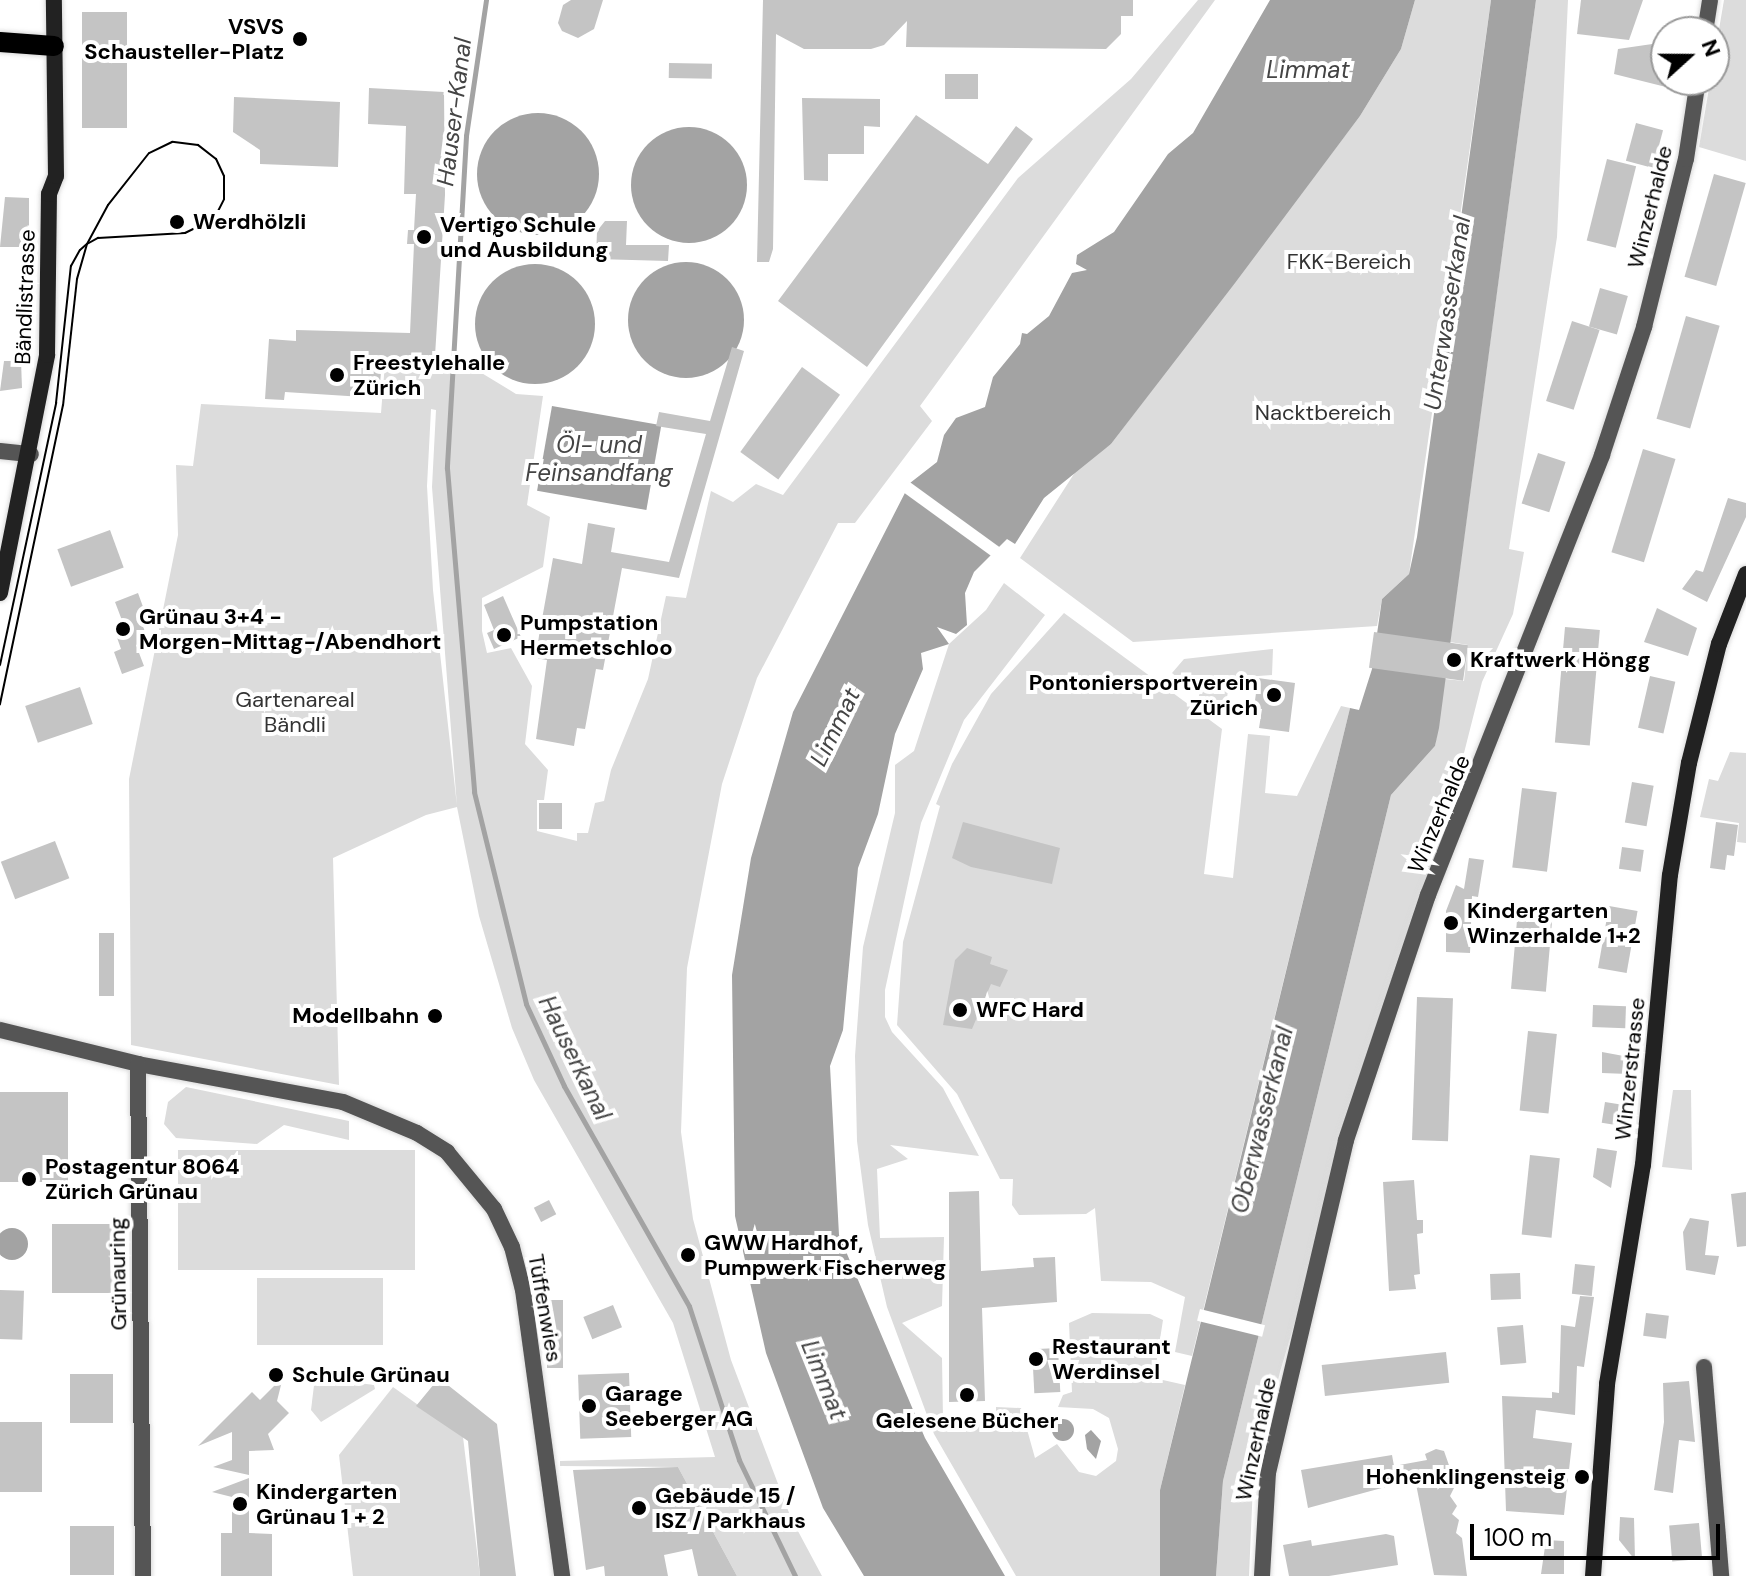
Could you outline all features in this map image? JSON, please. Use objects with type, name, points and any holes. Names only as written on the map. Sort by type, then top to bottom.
[{"type":"main road","name":"Bändlistrasse","points":[[0,593],[31,454],[47,355],[49,194],[56,176],[54,0]]},
{"type":"main road","points":[[0,42],[54,46]]},
{"type":"main road","name":"Winzerstrasse","points":[[1593,1576],[1607,1384],[1643,1165],[1670,875],[1692,751],[1719,644],[1746,574]]},
{"type":"street","name":"Winzerhalde","points":[[1262,1576],[1268,1473],[1346,1140],[1428,895],[1602,455],[1644,327],[1686,159],[1696,96]]},
{"type":"street","points":[[0,451],[31,454]]},
{"type":"street","points":[[0,1030],[138,1064]]},
{"type":"street","name":"Grünauring","points":[[138,1064],[143,1576]]},
{"type":"street","name":"Tüffenwies","points":[[138,1064],[343,1102],[417,1133],[473,1178],[512,1247],[523,1290],[562,1576]]},
{"type":"street","points":[[1704,1367],[1721,1576]]},
{"type":"green space","name":"Gartenareal Bändli","points":[[1198,0],[1215,0],[920,406],[932,421],[855,523],[838,523],[757,678],[722,784],[687,968],[681,1132],[693,1219],[731,1360],[791,1518],[822,1576],[737,1576],[678,1467],[560,1466],[560,1461],[715,1457],[673,1323],[534,1080],[512,1028],[479,916],[457,807],[426,815],[333,858],[339,1085],[131,1045],[129,779],[178,535],[176,465],[193,466],[201,404],[381,413],[385,363],[475,369],[516,394],[543,396],[527,505],[550,517],[543,567],[482,598],[482,631],[487,653],[511,648],[532,686],[525,744],[548,770],[544,800],[537,800],[537,831],[577,841],[577,833],[588,833],[595,803],[604,801],[611,770],[648,679],[666,596],[686,598],[711,491],[733,502],[756,484],[783,495],[1018,178],[1131,79]],"holes":[[[431,409],[436,410],[432,487],[457,806],[433,590],[427,486]]]},
{"type":"green space","points":[[1415,0],[1491,0],[1409,574],[1382,599],[1377,626],[1133,642],[1020,558],[1079,466],[1111,444],[1360,116],[1401,49]]},
{"type":"green space","points":[[1536,0],[1568,0],[1557,237],[1509,549],[1524,552],[1513,614],[1482,682],[1428,895],[1376,1049],[1280,1372],[1253,1484],[1249,1576],[1216,1576],[1223,1481],[1391,795],[1435,746],[1445,679],[1464,681],[1468,645],[1450,642]]},
{"type":"green space","points":[[1724,0],[1746,0],[1746,161],[1699,147],[1708,96],[1730,96],[1730,16],[1721,16]]},
{"type":"green space","points":[[1004,583],[1045,615],[964,720],[921,823],[885,990],[885,1017],[892,1032],[943,1088],[979,1156],[890,1145],[908,1159],[877,1169],[880,1238],[944,1237],[942,1306],[902,1323],[942,1358],[943,1419],[996,1420],[996,1407],[1021,1408],[1035,1458],[1057,1444],[1079,1472],[1096,1476],[1116,1461],[1118,1449],[1109,1418],[1093,1409],[1058,1407],[1063,1395],[1072,1392],[1069,1323],[1092,1313],[1150,1314],[1163,1320],[1154,1378],[1185,1385],[1160,1490],[1160,1576],[1016,1576],[934,1434],[887,1307],[868,1225],[857,1141],[855,1056],[863,947],[895,813],[895,765],[914,751],[949,644],[986,610]]},
{"type":"green space","points":[[1064,613],[1222,729],[1204,874],[1233,878],[1248,734],[1270,736],[1265,793],[1297,796],[1341,706],[1350,708],[1192,1356],[1175,1352],[1185,1297],[1151,1282],[1101,1281],[1095,1208],[1086,1214],[1019,1215],[1012,1205],[1013,1179],[1000,1179],[957,1094],[897,1025],[903,942],[940,806],[936,804],[952,764],[991,694]]},
{"type":"green space","points":[[1273,649],[1272,675],[1230,678],[1224,717],[1172,673],[1184,659]]},
{"type":"green space","points":[[1730,752],[1746,753],[1746,843],[1737,842],[1739,823],[1700,817],[1709,779],[1718,781]]},
{"type":"green space","points":[[186,1087],[349,1121],[349,1140],[284,1125],[257,1144],[176,1138],[164,1124],[168,1102]]},
{"type":"green space","points":[[1673,1090],[1691,1090],[1692,1170],[1662,1167]]},
{"type":"green space","points":[[178,1150],[415,1150],[415,1270],[178,1270]]},
{"type":"green space","points":[[257,1278],[383,1278],[383,1345],[257,1345]]},
{"type":"green space","points":[[315,1377],[374,1385],[375,1389],[321,1422],[311,1410]]},
{"type":"green space","points":[[393,1387],[463,1437],[480,1576],[353,1576],[339,1455]]},
{"type":"water","name":"Limmat","points":[[1270,0],[1415,0],[1401,49],[1360,116],[1235,283],[1111,444],[1044,498],[1015,544],[1007,539],[974,572],[965,593],[967,625],[956,634],[937,627],[949,644],[921,653],[923,669],[895,734],[878,814],[858,868],[843,1030],[830,1066],[839,1235],[925,1438],[1005,1576],[864,1576],[823,1508],[766,1353],[735,1216],[732,975],[751,858],[793,712],[910,483],[937,462],[944,435],[956,418],[985,407],[993,377],[1020,344],[1022,333],[1027,334],[1049,316],[1072,273],[1087,270],[1076,264],[1077,255],[1114,232],[1168,154],[1193,133]]},
{"type":"water","name":"Oberwasserkanal","points":[[1491,0],[1536,0],[1439,728],[1435,746],[1391,795],[1223,1481],[1216,1576],[1160,1576],[1160,1490],[1350,708],[1359,710],[1372,669],[1382,599],[1409,574],[1417,537]]},
{"type":"water","points":[[538,113],[561,118],[581,131],[594,151],[599,174],[594,197],[581,217],[561,230],[538,235],[515,230],[495,217],[482,197],[477,174],[482,151],[495,131],[515,118]]},
{"type":"water","points":[[689,127],[711,132],[730,144],[742,163],[747,185],[742,207],[730,226],[711,238],[689,243],[667,238],[648,226],[636,207],[631,185],[636,163],[648,144],[667,132]]},
{"type":"water","points":[[686,262],[708,266],[727,279],[740,298],[744,320],[740,342],[727,361],[708,374],[686,378],[664,374],[645,361],[632,342],[628,320],[632,298],[645,279],[664,266]]},
{"type":"water","points":[[535,264],[558,268],[578,281],[591,301],[595,324],[591,347],[578,367],[558,380],[535,384],[512,380],[492,367],[479,347],[475,324],[479,301],[492,281],[512,268]]},
{"type":"water","name":"Öl- und Feinsandfang","points":[[552,406],[661,425],[646,510],[537,491]]},
{"type":"water","points":[[12,1228],[24,1232],[28,1244],[24,1256],[12,1260],[0,1256],[-4,1244],[0,1232]]},
{"type":"water","points":[[1059,1419],[1067,1419],[1074,1430],[1067,1441],[1059,1441],[1052,1434],[1052,1426]]},
{"type":"water","points":[[1091,1430],[1101,1441],[1096,1459],[1087,1449],[1085,1435]]},
{"type":"pier","points":[[907,480],[1002,549],[995,559],[900,490]]},
{"type":"pier","points":[[1200,1309],[1265,1325],[1262,1337],[1197,1321]]},
{"type":"building","points":[[571,0],[603,0],[594,29],[578,38],[562,31],[558,23],[563,5]]},
{"type":"building","points":[[763,0],[1133,0],[1133,16],[1121,16],[1121,34],[1106,49],[906,47],[907,21],[884,45],[871,49],[804,49],[776,34],[773,249],[769,262],[757,262]]},
{"type":"building","points":[[1581,0],[1643,0],[1629,40],[1577,34]]},
{"type":"building","points":[[82,12],[127,12],[127,128],[82,128]]},
{"type":"building","points":[[1650,44],[1650,83],[1614,74],[1618,49]]},
{"type":"building","points":[[669,63],[712,64],[712,79],[669,78]]},
{"type":"building","points":[[945,74],[978,74],[978,99],[945,99]]},
{"type":"building","points":[[369,88],[444,92],[445,195],[435,356],[382,358],[379,398],[285,392],[284,400],[265,399],[269,339],[296,341],[296,330],[410,333],[414,244],[407,244],[408,230],[414,230],[416,194],[404,194],[406,126],[368,124]]},
{"type":"building","points":[[234,97],[340,102],[338,167],[260,164],[260,150],[233,132]]},
{"type":"building","points":[[802,98],[880,99],[880,127],[864,126],[864,154],[828,154],[828,181],[804,180]]},
{"type":"building","points":[[916,115],[988,164],[1016,126],[1033,139],[867,367],[778,301]]},
{"type":"building","points":[[1636,123],[1663,130],[1653,168],[1626,161]]},
{"type":"building","points":[[1607,159],[1636,166],[1616,248],[1587,241]]},
{"type":"building","points":[[1714,174],[1746,183],[1716,286],[1685,277]]},
{"type":"building","points":[[5,197],[29,198],[29,247],[0,247]]},
{"type":"building","points":[[605,221],[627,221],[626,245],[669,245],[668,261],[596,259],[597,231]]},
{"type":"building","points":[[520,243],[547,243],[547,258],[520,258]]},
{"type":"building","points":[[1600,288],[1628,296],[1617,334],[1589,326]]},
{"type":"building","points":[[1686,316],[1720,326],[1690,429],[1657,419]]},
{"type":"building","points":[[1572,321],[1600,330],[1574,410],[1546,401]]},
{"type":"building","points":[[732,347],[744,351],[679,578],[622,568],[603,670],[596,669],[585,729],[577,728],[574,746],[536,739],[547,660],[535,658],[553,558],[582,564],[588,523],[615,528],[611,552],[669,562],[706,434],[656,426],[659,412],[710,421]]},
{"type":"building","points":[[4,361],[21,361],[22,388],[0,391]]},
{"type":"building","points":[[802,367],[840,395],[778,480],[740,452]]},
{"type":"building","points":[[1643,449],[1676,459],[1644,562],[1611,552]]},
{"type":"building","points":[[1538,453],[1566,462],[1549,512],[1522,503]]},
{"type":"building","points":[[1728,498],[1746,503],[1746,517],[1707,602],[1682,589],[1696,570],[1703,572]]},
{"type":"building","points":[[110,530],[124,568],[71,587],[57,549]]},
{"type":"building","points":[[138,593],[146,615],[140,618],[148,640],[136,645],[144,666],[122,674],[114,652],[121,649],[113,626],[123,623],[115,602]]},
{"type":"building","points":[[503,596],[521,637],[494,649],[487,633],[494,630],[484,605]]},
{"type":"building","points":[[1657,608],[1697,628],[1688,656],[1644,642]]},
{"type":"building","points":[[1565,627],[1600,630],[1590,746],[1555,743]]},
{"type":"building","name":"Kraftwerk Höngg","points":[[1374,632],[1468,645],[1463,681],[1369,668]]},
{"type":"building","points":[[1650,676],[1675,682],[1663,733],[1638,728]]},
{"type":"building","name":"Pontoniersportverein Zürich","points":[[1258,678],[1295,683],[1289,732],[1259,728],[1262,709],[1254,708]]},
{"type":"building","points":[[80,687],[93,724],[38,743],[25,706]]},
{"type":"building","points":[[1632,782],[1654,786],[1647,826],[1625,822]]},
{"type":"building","points":[[1522,788],[1557,792],[1547,872],[1512,867]]},
{"type":"building","points":[[539,803],[562,803],[562,829],[539,829]]},
{"type":"building","points":[[963,822],[1060,848],[1052,884],[971,867],[952,858]]},
{"type":"building","points":[[1716,822],[1738,825],[1734,856],[1727,855],[1725,870],[1710,868]]},
{"type":"building","points":[[55,841],[69,878],[15,899],[1,862]]},
{"type":"building","points":[[1622,847],[1644,850],[1641,872],[1619,869]]},
{"type":"building","points":[[1469,858],[1484,860],[1478,897],[1472,896],[1470,953],[1446,952],[1446,911],[1456,885],[1464,889]]},
{"type":"building","points":[[1609,906],[1638,911],[1627,973],[1598,968]]},
{"type":"building","points":[[1518,909],[1553,912],[1546,992],[1511,989]]},
{"type":"building","points":[[99,933],[114,933],[114,996],[99,996]]},
{"type":"building","points":[[967,948],[992,957],[990,964],[1008,970],[1000,987],[991,984],[972,1029],[943,1025],[955,960]]},
{"type":"building","points":[[1417,997],[1453,998],[1448,1141],[1412,1140]]},
{"type":"building","points":[[1593,1005],[1626,1006],[1625,1028],[1592,1027]]},
{"type":"building","points":[[1528,1031],[1557,1034],[1548,1114],[1520,1111]]},
{"type":"building","points":[[1602,1052],[1629,1057],[1628,1074],[1602,1073]]},
{"type":"building","points":[[0,1092],[68,1092],[68,1182],[0,1182]]},
{"type":"building","points":[[1605,1102],[1624,1105],[1620,1126],[1602,1123]]},
{"type":"building","points":[[1597,1148],[1617,1151],[1611,1188],[1593,1177]]},
{"type":"building","points":[[1530,1155],[1560,1158],[1551,1238],[1522,1235]]},
{"type":"building","points":[[1414,1180],[1417,1220],[1423,1220],[1423,1233],[1417,1234],[1420,1274],[1414,1275],[1416,1289],[1389,1291],[1383,1182]]},
{"type":"building","points":[[979,1191],[981,1271],[1034,1267],[1033,1258],[1055,1257],[1057,1302],[982,1308],[985,1401],[949,1402],[949,1192]]},
{"type":"building","points":[[1746,1192],[1746,1246],[1737,1247],[1731,1194]]},
{"type":"building","points":[[549,1200],[556,1214],[541,1222],[534,1208]]},
{"type":"building","points":[[1690,1218],[1709,1221],[1705,1255],[1719,1256],[1715,1275],[1686,1270],[1683,1232]]},
{"type":"building","points":[[52,1224],[114,1224],[114,1293],[52,1293]]},
{"type":"building","points":[[1575,1264],[1595,1266],[1592,1296],[1572,1294]]},
{"type":"building","points":[[1520,1273],[1521,1299],[1491,1300],[1490,1274]]},
{"type":"building","points":[[0,1290],[24,1291],[22,1340],[0,1339]]},
{"type":"building","points":[[1580,1296],[1594,1297],[1584,1367],[1577,1366],[1575,1415],[1536,1410],[1533,1438],[1572,1443],[1564,1515],[1506,1511],[1502,1396],[1552,1398],[1552,1392],[1559,1393],[1561,1325],[1575,1327]]},
{"type":"building","points":[[547,1300],[563,1300],[563,1368],[547,1368]]},
{"type":"building","points":[[613,1305],[622,1327],[592,1339],[583,1317]]},
{"type":"building","points":[[1646,1313],[1669,1316],[1666,1339],[1643,1336]]},
{"type":"building","points":[[1523,1325],[1526,1363],[1500,1365],[1497,1327]]},
{"type":"building","points":[[1058,1348],[1060,1392],[1034,1393],[1032,1349]]},
{"type":"building","points":[[1446,1352],[1449,1383],[1325,1396],[1322,1365]]},
{"type":"building","points":[[629,1373],[631,1437],[580,1439],[578,1375]]},
{"type":"building","points":[[70,1374],[113,1374],[113,1423],[70,1423]]},
{"type":"building","points":[[283,1377],[277,1401],[289,1413],[268,1434],[274,1450],[249,1451],[249,1475],[213,1467],[232,1460],[232,1432],[198,1446],[252,1392],[260,1400]]},
{"type":"building","points":[[439,1378],[497,1424],[516,1576],[480,1576],[468,1441],[416,1406]]},
{"type":"building","points":[[1689,1381],[1695,1442],[1679,1440],[1673,1493],[1654,1490],[1664,1422],[1663,1383]]},
{"type":"building","points":[[0,1422],[42,1422],[42,1492],[0,1492]]},
{"type":"building","points":[[1436,1449],[1444,1451],[1451,1471],[1446,1478],[1454,1488],[1450,1496],[1457,1506],[1452,1514],[1459,1520],[1456,1533],[1462,1538],[1467,1576],[1434,1575],[1415,1479],[1308,1508],[1301,1470],[1392,1455],[1394,1466],[1427,1460],[1425,1454]]},
{"type":"building","name":"Gebäude 15 / ISZ / Parkhaus","points":[[678,1467],[737,1576],[698,1576],[692,1549],[664,1555],[668,1576],[605,1576],[604,1566],[586,1570],[573,1470]]},
{"type":"building","points":[[249,1478],[249,1533],[272,1534],[272,1576],[221,1576],[221,1533],[232,1533],[232,1497],[212,1492]]},
{"type":"building","points":[[1620,1517],[1634,1518],[1635,1560],[1619,1540]]},
{"type":"building","points":[[1699,1523],[1702,1559],[1672,1561],[1669,1526]]},
{"type":"building","points":[[70,1526],[114,1526],[114,1575],[70,1575]]},
{"type":"building","points":[[1386,1534],[1394,1536],[1398,1565],[1329,1576],[1289,1576],[1283,1545],[1311,1540],[1312,1546]]},
{"type":"building","points":[[1546,1540],[1564,1541],[1564,1574],[1541,1574]]},
{"type":"waterway","name":"Hauserkanal","points":[[486,0],[466,136],[447,468],[474,792],[526,1004],[564,1086],[689,1306],[739,1460],[795,1576]]},
{"type":"tram line","points":[[0,665],[56,403],[71,266],[80,250],[87,244],[98,238],[185,233],[214,219],[224,199],[224,176],[216,159],[198,145],[172,142],[149,153],[108,205],[87,244],[77,279],[63,405],[0,704]]},
{"type":"place","name":"VSVS Schausteller-Platz","points":[[300,39]]},
{"type":"place","name":"Werdhölzli","points":[[177,222]]},
{"type":"place","name":"Vertigo Schule und Ausbildung","points":[[424,237]]},
{"type":"place","name":"Freestylehalle Zürich","points":[[337,375]]},
{"type":"place","name":"Grünau 3+4 - Morgen-Mittag-/Abendhort","points":[[123,629]]},
{"type":"place","name":"Pumpstation Hermetschloo","points":[[504,635]]},
{"type":"place","name":"Kraftwerk Höngg","points":[[1454,660]]},
{"type":"place","name":"Pontoniersportverein Zürich","points":[[1274,695]]},
{"type":"place","name":"Kindergarten Winzerhalde 1+2","points":[[1451,923]]},
{"type":"place","name":"WFC Hard","points":[[960,1010]]},
{"type":"place","name":"Modellbahn","points":[[435,1016]]},
{"type":"place","name":"Postagentur 8064 Zürich Grünau","points":[[29,1179]]},
{"type":"place","name":"GWW Hardhof, Pumpwerk Fischerweg","points":[[688,1255]]},
{"type":"place","name":"Restaurant Werdinsel","points":[[1036,1359]]},
{"type":"place","name":"Schule Grünau","points":[[276,1375]]},
{"type":"place","name":"Gelesene Bücher","points":[[967,1395]]},
{"type":"place","name":"Garage Seeberger AG","points":[[589,1406]]},
{"type":"place","name":"Hohenklingensteig","points":[[1582,1477]]},
{"type":"place","name":"Kindergarten Grünau 1 + 2","points":[[240,1504]]},
{"type":"place","name":"Gebäude 15 / ISZ / Parkhaus","points":[[639,1508]]},
{"type":"water label","name":"Hauser-Kanal","points":[[454,112]]},
{"type":"water label","name":"Unterwasserkanal","points":[[1447,313]]},
{"type":"park label","name":"FKK-Bereich","points":[[1349,262]]},
{"type":"park label","name":"Nacktbereich","points":[[1323,413]]}]
